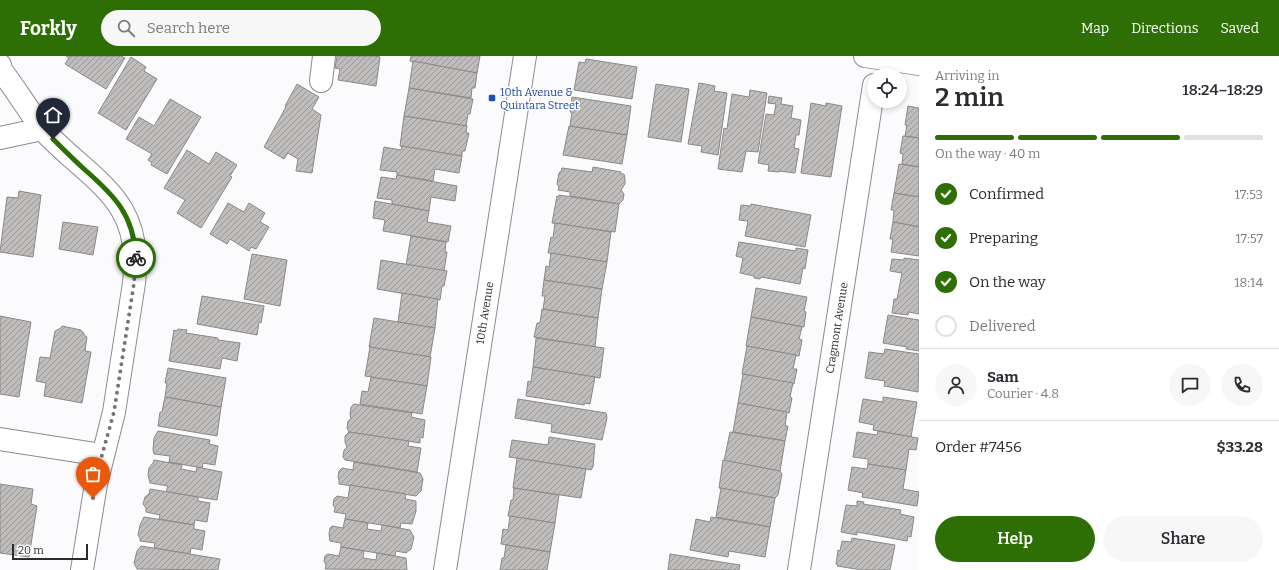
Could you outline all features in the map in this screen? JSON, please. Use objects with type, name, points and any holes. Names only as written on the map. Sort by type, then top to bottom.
[{"type":"street","points":[[321,81],[324,56]]},
{"type":"street","name":"10th Avenue","points":[[445,570],[525,56]]},
{"type":"street","points":[[873,63],[919,64]]},
{"type":"street","points":[[0,65],[1,70],[42,129],[100,182],[113,196],[123,210],[131,228],[136,247],[134,283],[114,412],[102,455],[96,484],[82,570]]},
{"type":"street","name":"Cragmont Avenue","points":[[799,570],[870,108]]},
{"type":"street","points":[[0,138],[42,129]]},
{"type":"street","points":[[0,439],[102,455]]},
{"type":"building","points":[[66,56],[121,56],[125,58],[106,89],[65,64],[69,58]]},
{"type":"building","points":[[337,56],[380,57],[376,86],[338,80],[340,69],[335,68]]},
{"type":"building","points":[[411,56],[480,56],[477,73],[410,61]]},
{"type":"building","points":[[131,57],[146,67],[144,71],[157,79],[126,130],[98,113]]},
{"type":"building","points":[[586,59],[637,67],[632,99],[574,90],[579,62],[585,63]]},
{"type":"building","points":[[413,61],[477,73],[475,88],[472,88],[471,98],[409,88]]},
{"type":"building","points":[[699,83],[715,86],[714,91],[727,93],[718,155],[701,152],[702,146],[688,144]]},
{"type":"building","points":[[297,84],[319,97],[312,109],[321,115],[312,173],[296,171],[298,159],[288,153],[284,159],[264,147]]},
{"type":"building","points":[[656,84],[689,89],[681,142],[648,137]]},
{"type":"building","points":[[409,88],[473,99],[466,126],[404,116]]},
{"type":"building","points":[[750,90],[767,93],[758,152],[746,151],[742,172],[718,169],[724,128],[727,129],[732,94],[749,97]]},
{"type":"building","points":[[769,96],[782,98],[781,104],[793,106],[791,118],[801,120],[799,135],[796,135],[794,148],[799,149],[795,173],[768,171],[769,165],[758,163],[766,114],[774,115],[776,104],[768,103]]},
{"type":"building","points":[[572,97],[631,106],[627,135],[570,126]]},
{"type":"building","points":[[170,99],[201,117],[167,174],[151,165],[152,163],[148,160],[152,154],[126,139],[139,117],[154,126]]},
{"type":"building","points":[[811,103],[826,106],[826,103],[842,106],[831,177],[801,173]]},
{"type":"building","points":[[908,106],[919,108],[919,138],[905,136]]},
{"type":"building","points":[[404,116],[467,126],[466,133],[469,133],[465,151],[462,151],[462,156],[400,146]]},
{"type":"building","points":[[569,126],[627,135],[622,164],[563,155]]},
{"type":"building","points":[[903,136],[919,138],[919,167],[902,164],[903,154],[900,153]]},
{"type":"building","points":[[402,146],[462,156],[459,173],[435,169],[433,181],[397,175],[397,172],[380,170],[384,147],[401,150]]},
{"type":"building","points":[[187,150],[209,164],[216,152],[237,165],[230,176],[232,177],[201,228],[177,213],[185,200],[164,188]]},
{"type":"building","points":[[899,164],[919,167],[919,197],[894,193]]},
{"type":"building","points":[[593,167],[621,172],[621,174],[624,174],[625,184],[621,190],[624,194],[623,200],[619,204],[570,196],[570,192],[558,190],[559,187],[557,184],[559,173],[562,168],[592,172]]},
{"type":"building","points":[[397,175],[457,186],[455,201],[431,197],[429,211],[392,204],[392,200],[377,198],[381,177],[396,179]]},
{"type":"building","points":[[19,191],[41,195],[33,257],[0,252],[7,197],[18,198]]},
{"type":"building","points":[[894,193],[919,197],[919,227],[893,222],[894,210],[891,210]]},
{"type":"building","points":[[559,195],[619,204],[615,232],[552,223],[557,196],[559,197]]},
{"type":"building","points":[[375,201],[429,211],[427,222],[451,226],[448,242],[383,231],[385,220],[373,218]]},
{"type":"building","points":[[228,203],[244,212],[249,203],[265,213],[260,222],[269,227],[256,249],[251,247],[249,251],[230,239],[227,244],[210,234]]},
{"type":"building","points":[[751,204],[811,215],[805,247],[745,236],[748,221],[739,220],[741,205],[751,206]]},
{"type":"building","points":[[63,222],[98,227],[93,255],[59,249]]},
{"type":"building","points":[[893,222],[919,227],[919,256],[891,252],[893,239],[890,239]]},
{"type":"building","points":[[555,223],[611,232],[607,262],[548,253],[551,237],[553,238]]},
{"type":"building","points":[[411,236],[446,242],[445,252],[447,252],[444,271],[406,265]]},
{"type":"building","points":[[739,242],[796,251],[796,248],[808,250],[805,269],[803,268],[800,284],[761,277],[760,279],[754,278],[754,276],[740,273],[743,258],[736,256]]},
{"type":"building","points":[[551,253],[607,262],[602,289],[544,280],[546,266],[549,267]]},
{"type":"building","points":[[252,254],[287,260],[280,306],[244,299]]},
{"type":"building","points":[[904,258],[919,260],[919,314],[909,312],[908,315],[892,313],[894,299],[897,299],[902,273],[890,271],[892,259],[904,260]]},
{"type":"building","points":[[381,260],[447,271],[444,286],[442,286],[440,300],[377,289]]},
{"type":"building","points":[[544,280],[602,289],[598,318],[543,309],[545,296],[542,296]]},
{"type":"building","points":[[756,288],[807,297],[804,311],[806,312],[804,327],[751,317]]},
{"type":"building","points":[[402,293],[438,299],[435,328],[398,322]]},
{"type":"building","points":[[202,296],[264,306],[257,335],[197,324]]},
{"type":"building","points":[[542,309],[598,318],[595,347],[534,337],[537,323],[540,323]]},
{"type":"building","points":[[888,315],[919,320],[919,351],[906,349],[907,347],[883,343]]},
{"type":"building","points":[[0,316],[31,322],[19,397],[0,394]]},
{"type":"building","points":[[751,317],[802,327],[799,339],[802,340],[799,356],[746,346]]},
{"type":"building","points":[[374,318],[435,328],[430,357],[369,347]]},
{"type":"building","points":[[62,326],[81,330],[87,337],[85,351],[91,352],[82,403],[44,396],[46,383],[36,381],[40,357],[50,358],[55,331]]},
{"type":"building","points":[[178,329],[187,330],[186,333],[240,343],[237,361],[222,358],[220,369],[169,361],[174,330],[177,331]]},
{"type":"building","points":[[536,338],[604,348],[600,378],[533,367]]},
{"type":"building","points":[[747,346],[796,355],[793,369],[797,369],[794,384],[742,374]]},
{"type":"building","points":[[370,347],[431,357],[427,386],[365,376]]},
{"type":"building","points":[[885,349],[919,354],[918,392],[884,386],[885,381],[865,378],[869,352],[884,354]]},
{"type":"building","points":[[533,367],[595,377],[590,404],[585,403],[584,405],[526,396],[528,381],[531,382]]},
{"type":"building","points":[[168,368],[226,378],[221,407],[165,397],[167,383],[165,383]]},
{"type":"building","points":[[743,374],[793,383],[789,413],[738,403]]},
{"type":"building","points":[[371,377],[427,386],[422,414],[360,404],[362,391],[368,392]]},
{"type":"building","points":[[165,397],[221,407],[217,436],[158,426],[160,412],[162,412]]},
{"type":"building","points":[[883,397],[917,402],[911,437],[873,430],[874,425],[859,422],[863,399],[883,402]]},
{"type":"building","points":[[518,399],[606,413],[607,418],[602,440],[551,432],[552,424],[515,418]]},
{"type":"building","points":[[738,403],[787,412],[785,426],[788,426],[785,441],[733,432]]},
{"type":"building","points":[[354,404],[412,413],[411,417],[425,420],[423,438],[420,437],[420,443],[349,432],[347,428],[348,421],[351,419],[351,407]]},
{"type":"building","points":[[158,431],[210,440],[209,444],[218,446],[215,465],[203,463],[202,468],[169,462],[170,456],[154,454],[154,438]]},
{"type":"building","points":[[878,431],[918,438],[916,450],[909,449],[906,470],[868,464],[868,459],[853,457],[857,432],[877,435]]},
{"type":"building","points":[[349,432],[409,441],[408,446],[421,448],[417,472],[345,460],[343,457],[344,450],[347,447],[345,436]]},
{"type":"building","points":[[730,432],[785,441],[780,471],[724,461]]},
{"type":"building","points":[[549,437],[595,444],[593,467],[591,470],[509,457],[512,440],[548,445]]},
{"type":"building","points":[[517,458],[586,469],[581,498],[513,488]]},
{"type":"building","points":[[154,460],[182,465],[181,469],[196,472],[197,467],[222,472],[217,500],[166,492],[168,486],[150,483],[148,475],[149,468]]},
{"type":"building","points":[[723,460],[780,471],[782,474],[778,495],[775,498],[719,488]]},
{"type":"building","points":[[354,462],[420,473],[423,479],[421,491],[416,496],[339,484],[339,471],[342,468],[353,470]]},
{"type":"building","points":[[868,464],[906,470],[903,489],[919,492],[917,506],[862,497],[863,493],[848,490],[852,467],[867,469]]},
{"type":"building","points":[[0,484],[33,489],[31,504],[37,506],[29,557],[0,553]]},
{"type":"building","points":[[350,485],[406,494],[405,499],[416,501],[416,511],[412,524],[401,523],[400,528],[345,519],[346,514],[334,512],[335,508],[333,505],[334,499],[337,496],[348,498]]},
{"type":"building","points":[[514,488],[559,495],[555,523],[508,516],[511,500],[513,500]]},
{"type":"building","points":[[721,488],[775,498],[770,527],[716,517]]},
{"type":"building","points":[[150,489],[198,497],[198,501],[210,503],[207,522],[195,520],[194,525],[159,519],[160,515],[146,512],[146,508],[143,504],[145,497],[149,494]]},
{"type":"building","points":[[857,501],[864,502],[863,504],[901,510],[900,514],[914,517],[911,537],[908,536],[907,541],[857,532],[857,535],[841,532],[846,505],[857,506]]},
{"type":"building","points":[[510,516],[555,523],[550,552],[501,544],[503,529],[508,530]]},
{"type":"building","points":[[144,517],[194,525],[194,529],[205,531],[202,550],[191,548],[190,554],[154,548],[155,543],[140,541],[138,535],[140,525]]},
{"type":"building","points":[[711,517],[770,527],[765,557],[729,551],[728,557],[690,550],[696,519],[710,522]]},
{"type":"building","points":[[345,519],[368,523],[367,529],[381,531],[382,525],[410,530],[414,537],[411,549],[406,553],[396,551],[395,556],[341,547],[341,543],[330,541],[329,534],[332,526],[343,528]]},
{"type":"building","points":[[852,538],[895,545],[890,570],[862,570],[837,566],[838,550],[840,551],[842,541],[851,542]]},
{"type":"building","points":[[506,545],[550,552],[547,570],[500,570]]},
{"type":"building","points":[[141,546],[220,559],[218,570],[137,569],[134,563],[137,551]]},
{"type":"building","points":[[341,547],[364,551],[363,558],[376,560],[377,553],[406,558],[407,570],[325,569],[325,556],[328,554],[339,556]]},
{"type":"building","points":[[670,554],[740,565],[739,570],[668,570]]},
{"type":"way so far","points":[[93,498],[102,455],[114,412],[134,283],[136,258]]},
{"type":"place","name":"10th Avenue & Quintara Street","points":[[492,98]]},
{"type":"route","points":[[53,139],[100,182],[123,210],[131,228],[136,247],[136,258]]}]
